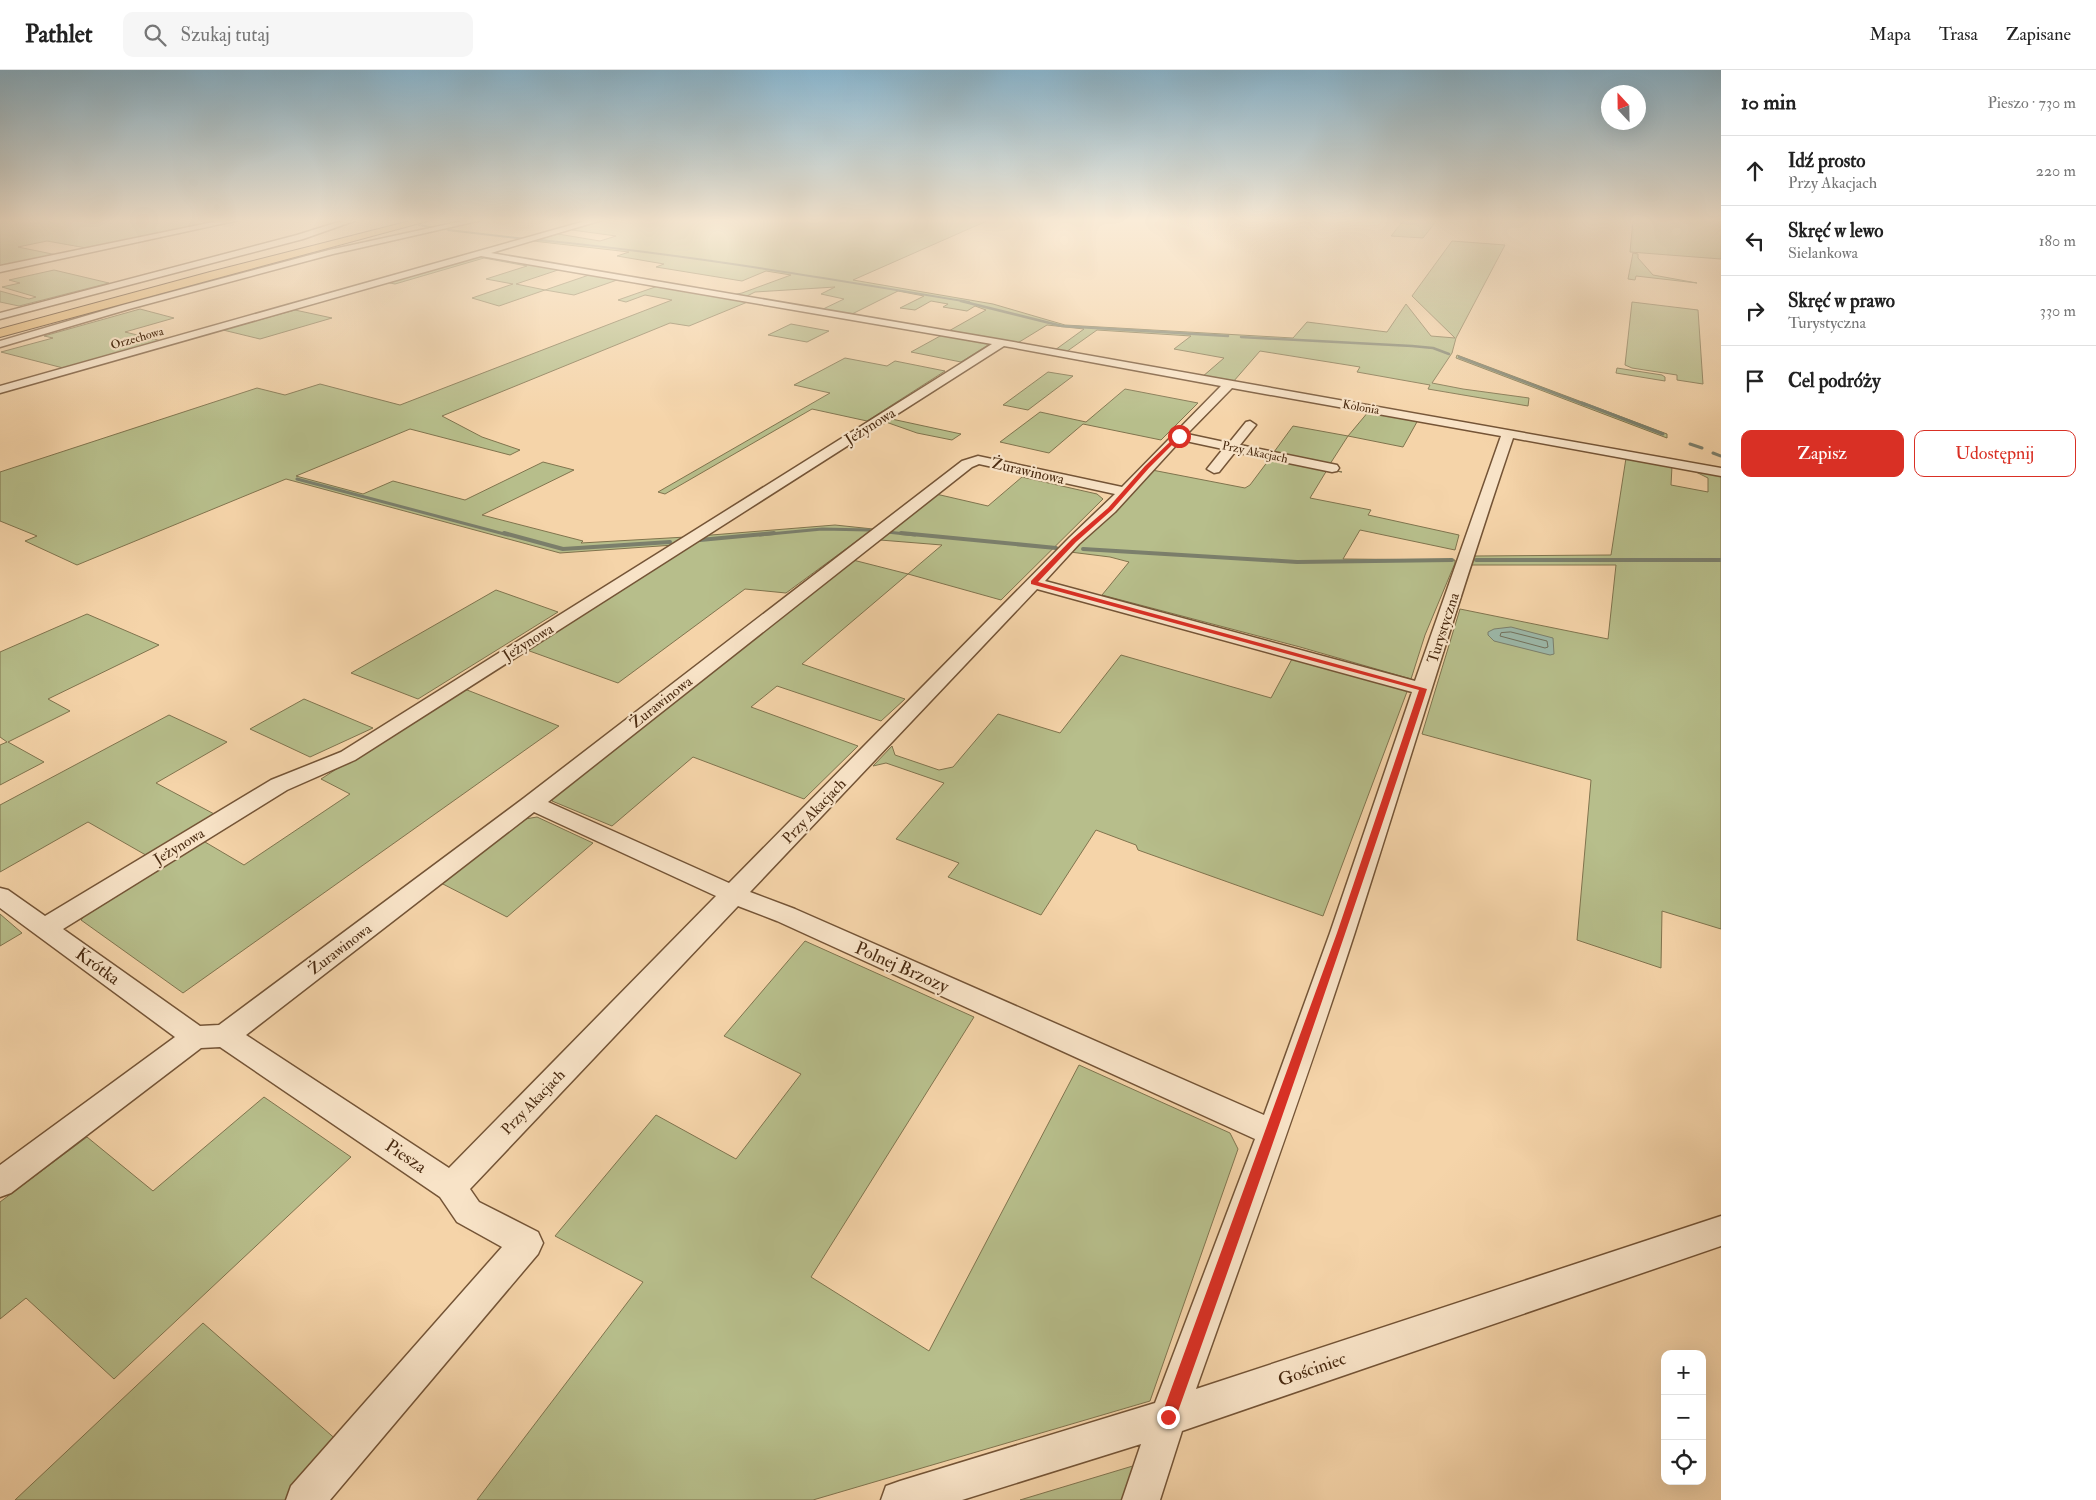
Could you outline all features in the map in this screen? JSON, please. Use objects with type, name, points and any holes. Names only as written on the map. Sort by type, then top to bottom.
[{"type":"highway","points":[[0,326],[144,287]]},
{"type":"highway","points":[[0,333],[168,287]]},
{"type":"street","points":[[0,316],[111,287]]},
{"type":"street","points":[[0,344],[205,287]]},
{"type":"street","name":"Orzechowa","points":[[0,390],[368,287]]},
{"type":"street","name":"Kolonia","points":[[675,287],[1002,343],[1721,472]]},
{"type":"street","name":"Jeżynowa","points":[[47,928],[279,785],[348,756],[1002,343]]},
{"type":"street","name":"Przy Akacjach","points":[[451,1187],[1074,540],[1097,522],[1229,384]]},
{"type":"street","points":[[1214,469],[1250,425]]},
{"type":"street","name":"Turystyczna","points":[[1141,1500],[1168,1417],[1272,1133],[1342,933],[1424,689],[1476,525],[1508,434]]},
{"type":"street","name":"Przy Akacjach","points":[[1179,436],[1332,468]]},
{"type":"street","name":"Żurawinowa","points":[[210,1036],[532,802],[967,464],[978,460],[1124,492]]},
{"type":"street","points":[[1033,583],[1424,689]]},
{"type":"street","name":"Polnej Brzozy","points":[[532,802],[734,895],[795,919],[1272,1133]]},
{"type":"street","name":"Krótka","points":[[0,896],[210,1036]]},
{"type":"street","points":[[0,1183],[210,1036]]},
{"type":"street","name":"Piesza","points":[[210,1036],[451,1187],[468,1212],[527,1244],[305,1500]]},
{"type":"street","name":"Gościniec","points":[[900,1500],[1168,1417],[1721,1231]]},
{"type":"green space","points":[[2,287],[94,287],[19,306],[0,302],[0,291],[29,299],[36,297]]},
{"type":"green space","points":[[505,287],[529,287],[545,290],[499,306],[472,298]]},
{"type":"green space","points":[[555,287],[598,287],[574,295],[545,290]]},
{"type":"green space","points":[[656,287],[662,287],[750,301],[689,326],[670,323],[442,416],[482,437],[520,450],[510,455],[410,429],[296,476],[363,494],[393,481],[465,500],[543,462],[574,470],[482,515],[583,541],[581,543],[686,537],[674,545],[560,553],[286,479],[77,565],[25,541],[37,536],[0,521],[0,472],[257,388],[285,395],[320,384],[400,405],[672,300],[645,295],[626,302],[618,300]]},
{"type":"green space","points":[[759,287],[892,287],[993,304],[1065,325],[1293,338],[1307,322],[1387,332],[1406,304],[1431,336],[1455,338],[1412,296],[1419,287],[1483,287],[1456,338],[1452,353],[1432,383],[1529,398],[1528,406],[1428,389],[1430,385],[1357,372],[1360,367],[1260,351],[1233,382],[1202,377],[1224,358],[1174,349],[1191,336],[1097,330],[1066,352],[1055,350],[1084,329],[1047,325],[1016,344],[947,332],[986,310],[975,306],[967,311],[943,307],[948,304],[931,301],[915,310],[900,308],[924,296],[898,291],[850,315],[821,310],[844,299],[821,294],[835,287],[755,292],[745,297],[732,295]]},
{"type":"green space","points":[[1632,302],[1698,310],[1703,384],[1677,380],[1677,375],[1632,368],[1625,365]]},
{"type":"green space","points":[[140,309],[174,318],[125,332],[166,342],[67,369],[1,352],[53,338],[44,336]]},
{"type":"green space","points":[[295,310],[332,318],[260,339],[223,330]]},
{"type":"green space","points":[[791,324],[829,331],[807,342],[768,335]]},
{"type":"green space","points":[[942,335],[991,343],[961,362],[911,352]]},
{"type":"green space","points":[[1457,355],[1667,434],[1667,438],[1456,358]]},
{"type":"green space","points":[[845,358],[887,366],[895,361],[945,371],[867,421],[812,409],[665,494],[658,492],[830,393],[794,385]]},
{"type":"green space","points":[[1617,368],[1662,375],[1665,377],[1665,381],[1616,373]]},
{"type":"green space","points":[[1048,372],[1073,376],[1028,410],[1003,405]]},
{"type":"green space","points":[[1125,389],[1198,403],[1161,440],[1083,424],[1049,453],[1000,442],[1040,412],[1086,422]]},
{"type":"green space","points":[[1369,411],[1418,420],[1403,447],[1348,436]]},
{"type":"green space","points":[[887,418],[961,434],[952,440],[917,433],[883,421]]},
{"type":"green space","points":[[1293,426],[1348,436],[1330,464],[1274,452]]},
{"type":"green space","points":[[1271,457],[1342,472],[1327,470],[1310,498],[1371,510],[1368,515],[1459,535],[1455,550],[1360,530],[1343,559],[1455,560],[1425,635],[1411,679],[1300,647],[1102,595],[1129,562],[1110,557],[1070,552],[1152,470],[1245,488],[1250,485]]},
{"type":"green space","points":[[1626,458],[1672,466],[1671,485],[1708,492],[1708,478],[1692,470],[1721,475],[1721,929],[1662,911],[1661,968],[1577,940],[1591,780],[1422,734],[1460,609],[1608,639],[1616,565],[1472,565],[1474,556],[1611,555]]},
{"type":"green space","points":[[1022,477],[1097,494],[1103,499],[1001,600],[908,574],[942,545],[880,540],[936,494],[988,506]]},
{"type":"green space","points":[[835,525],[873,529],[786,593],[745,589],[618,683],[524,649],[699,536]]},
{"type":"green space","points":[[853,560],[908,574],[802,664],[905,699],[881,721],[777,686],[751,707],[858,746],[804,799],[693,757],[612,826],[552,801],[553,793]]},
{"type":"green space","points":[[496,590],[558,612],[418,699],[351,673]]},
{"type":"green space","points":[[87,614],[159,645],[48,699],[70,711],[8,742],[44,762],[0,785],[0,745],[7,742],[0,737],[0,652]]},
{"type":"green space","points":[[1121,655],[1271,698],[1292,659],[1408,689],[1323,916],[1138,850],[1136,845],[1096,830],[1041,915],[948,877],[959,863],[896,839],[944,783],[886,763],[873,766],[892,746],[895,755],[939,770],[953,767],[998,714],[1060,733]]},
{"type":"green space","points":[[462,688],[559,726],[183,993],[81,920],[87,913],[195,842],[205,842],[244,865],[350,794],[321,779]]},
{"type":"green space","points":[[304,699],[373,728],[310,757],[250,729]]},
{"type":"green space","points":[[169,715],[227,742],[156,783],[216,815],[151,858],[88,822],[0,872],[0,805]]},
{"type":"green space","points":[[537,817],[593,843],[507,917],[439,882],[519,820]]},
{"type":"green space","points":[[0,914],[22,933],[0,946]]},
{"type":"green space","points":[[805,941],[974,1017],[811,1277],[929,1351],[1079,1065],[1230,1133],[1238,1149],[1150,1401],[813,1500],[477,1500],[643,1282],[555,1236],[656,1115],[736,1159],[801,1074],[724,1036]]},
{"type":"green space","points":[[264,1097],[351,1157],[114,1379],[26,1298],[0,1319],[0,1202],[87,1137],[153,1191]]},
{"type":"green space","points":[[203,1323],[339,1442],[288,1500],[15,1500]]},
{"type":"green space","points":[[1136,1465],[1127,1500],[1020,1500]]},
{"type":"water","points":[[1511,627],[1553,638],[1554,654],[1550,655],[1494,641],[1488,635],[1488,632],[1494,629]]},
{"type":"waterway","points":[[874,287],[969,302]]},
{"type":"waterway","points":[[961,301],[1062,326],[1228,336]]},
{"type":"waterway","points":[[1241,337],[1412,346],[1433,348],[1449,354]]},
{"type":"waterway","points":[[1459,357],[1586,405]]},
{"type":"waterway","points":[[1582,403],[1663,434]]},
{"type":"waterway","points":[[1690,444],[1702,448]]},
{"type":"waterway","points":[[1713,453],[1721,456]]},
{"type":"waterway","points":[[297,479],[508,535]]},
{"type":"waterway","points":[[760,535],[822,529],[869,530]]},
{"type":"waterway","points":[[887,532],[915,535]]},
{"type":"waterway","points":[[504,533],[563,549],[670,542]]},
{"type":"waterway","points":[[700,540],[774,533]]},
{"type":"waterway","points":[[901,533],[1056,548]]},
{"type":"waterway","points":[[1083,549],[1297,562],[1452,560]]},
{"type":"waterway","points":[[1476,560],[1721,560]]},
{"type":"route","points":[[1168,1417],[1272,1133],[1424,689],[1033,583],[1074,540],[1110,509],[1147,467],[1179,436]]}]
